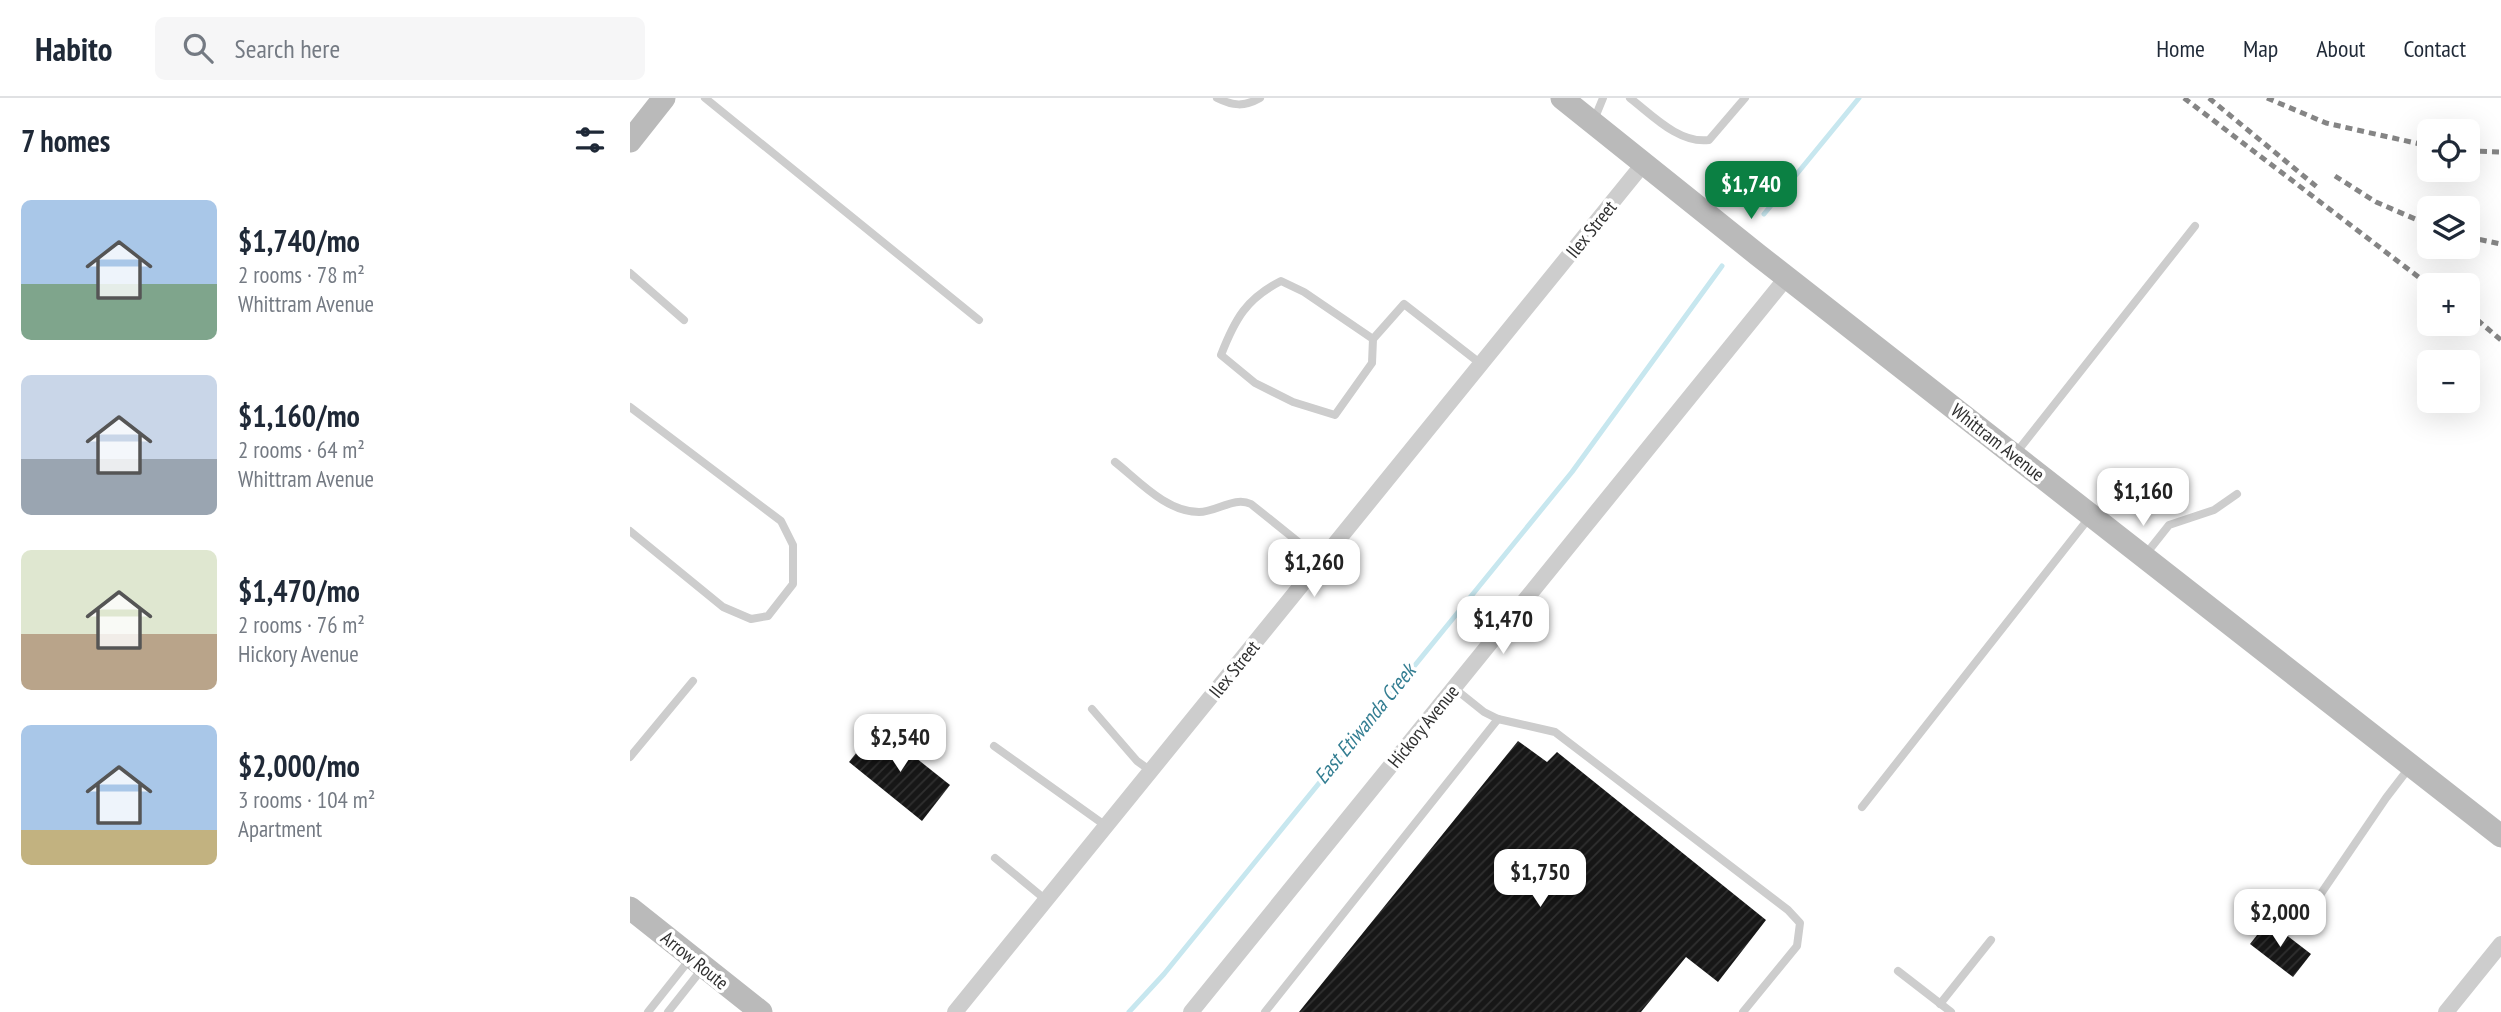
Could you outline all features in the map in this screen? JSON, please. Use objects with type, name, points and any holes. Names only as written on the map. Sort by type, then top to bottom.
[{"type":"street","points":[[630,141],[664,98]]},
{"type":"street","name":"Whittram Avenue","points":[[1562,98],[1758,255],[2501,836]]},
{"type":"street","name":"Ilex Street","points":[[955,1012],[1644,163]]},
{"type":"street","name":"Hickory Avenue","points":[[1198,1010],[1454,688],[1787,277]]},
{"type":"street","name":"Arrow Route","points":[[633,916],[698,962],[754,1010]]},
{"type":"street","points":[[2446,1012],[2501,944]]},
{"type":"lane","points":[[705,98],[979,320]]},
{"type":"lane","points":[[1217,98],[1232,106],[1247,104],[1260,98]]},
{"type":"lane","points":[[1593,123],[1603,98]]},
{"type":"lane","points":[[1630,98],[1677,133],[1701,141],[1709,140],[1739,100]]},
{"type":"lane","points":[[2015,455],[2195,226]]},
{"type":"lane","points":[[630,273],[684,320]]},
{"type":"lane","points":[[1373,339],[1304,292],[1281,281],[1261,292],[1233,324],[1221,355],[1255,383],[1293,402],[1335,415],[1372,363],[1373,339],[1404,304],[1481,364]]},
{"type":"lane","points":[[630,407],[781,521],[793,545],[793,584],[768,616],[751,620],[723,607],[630,531]]},
{"type":"lane","points":[[1115,462],[1158,497],[1187,510],[1200,512],[1237,501],[1251,504],[1322,561]]},
{"type":"lane","points":[[2144,556],[2169,525],[2214,510],[2237,494]]},
{"type":"lane","points":[[1862,807],[2091,515]]},
{"type":"lane","points":[[630,757],[692,681]]},
{"type":"lane","points":[[1454,688],[1484,712],[1499,719],[1555,732],[1788,910],[1800,923],[1797,946],[1743,1012]]},
{"type":"lane","points":[[1092,709],[1138,761],[1151,771]]},
{"type":"lane","points":[[1265,1012],[1499,719]]},
{"type":"lane","points":[[994,746],[1106,826]]},
{"type":"lane","points":[[2304,920],[2386,798],[2411,766]]},
{"type":"lane","points":[[995,858],[1046,900]]},
{"type":"lane","points":[[1940,1004],[1990,940]]},
{"type":"lane","points":[[648,1012],[698,962]]},
{"type":"lane","points":[[668,1012],[698,962]]},
{"type":"lane","points":[[1898,971],[1951,1012]]},
{"type":"building","points":[[877,727],[950,785],[922,821],[849,762]]},
{"type":"building","points":[[1518,741],[1547,762],[1557,752],[1766,920],[1718,982],[1686,957],[1641,1012],[1299,1012]]},
{"type":"building","points":[[2268,921],[2311,954],[2293,977],[2250,944]]},
{"type":"waterway","name":"East Etiwanda Creek","points":[[1764,214],[1859,98]]},
{"type":"waterway","name":"East Etiwanda Creek","points":[[1129,1012],[1164,974],[1572,472],[1722,266]]},
{"type":"railway","points":[[2184,98],[2417,276]]},
{"type":"railway","points":[[2209,98],[2317,187]]},
{"type":"railway","points":[[2267,98],[2326,123],[2417,143]]},
{"type":"railway","points":[[2480,151],[2501,152]]},
{"type":"railway","points":[[2335,176],[2376,202],[2417,220]]},
{"type":"railway","points":[[2480,240],[2501,244]]},
{"type":"railway","points":[[2480,322],[2501,340]]}]
